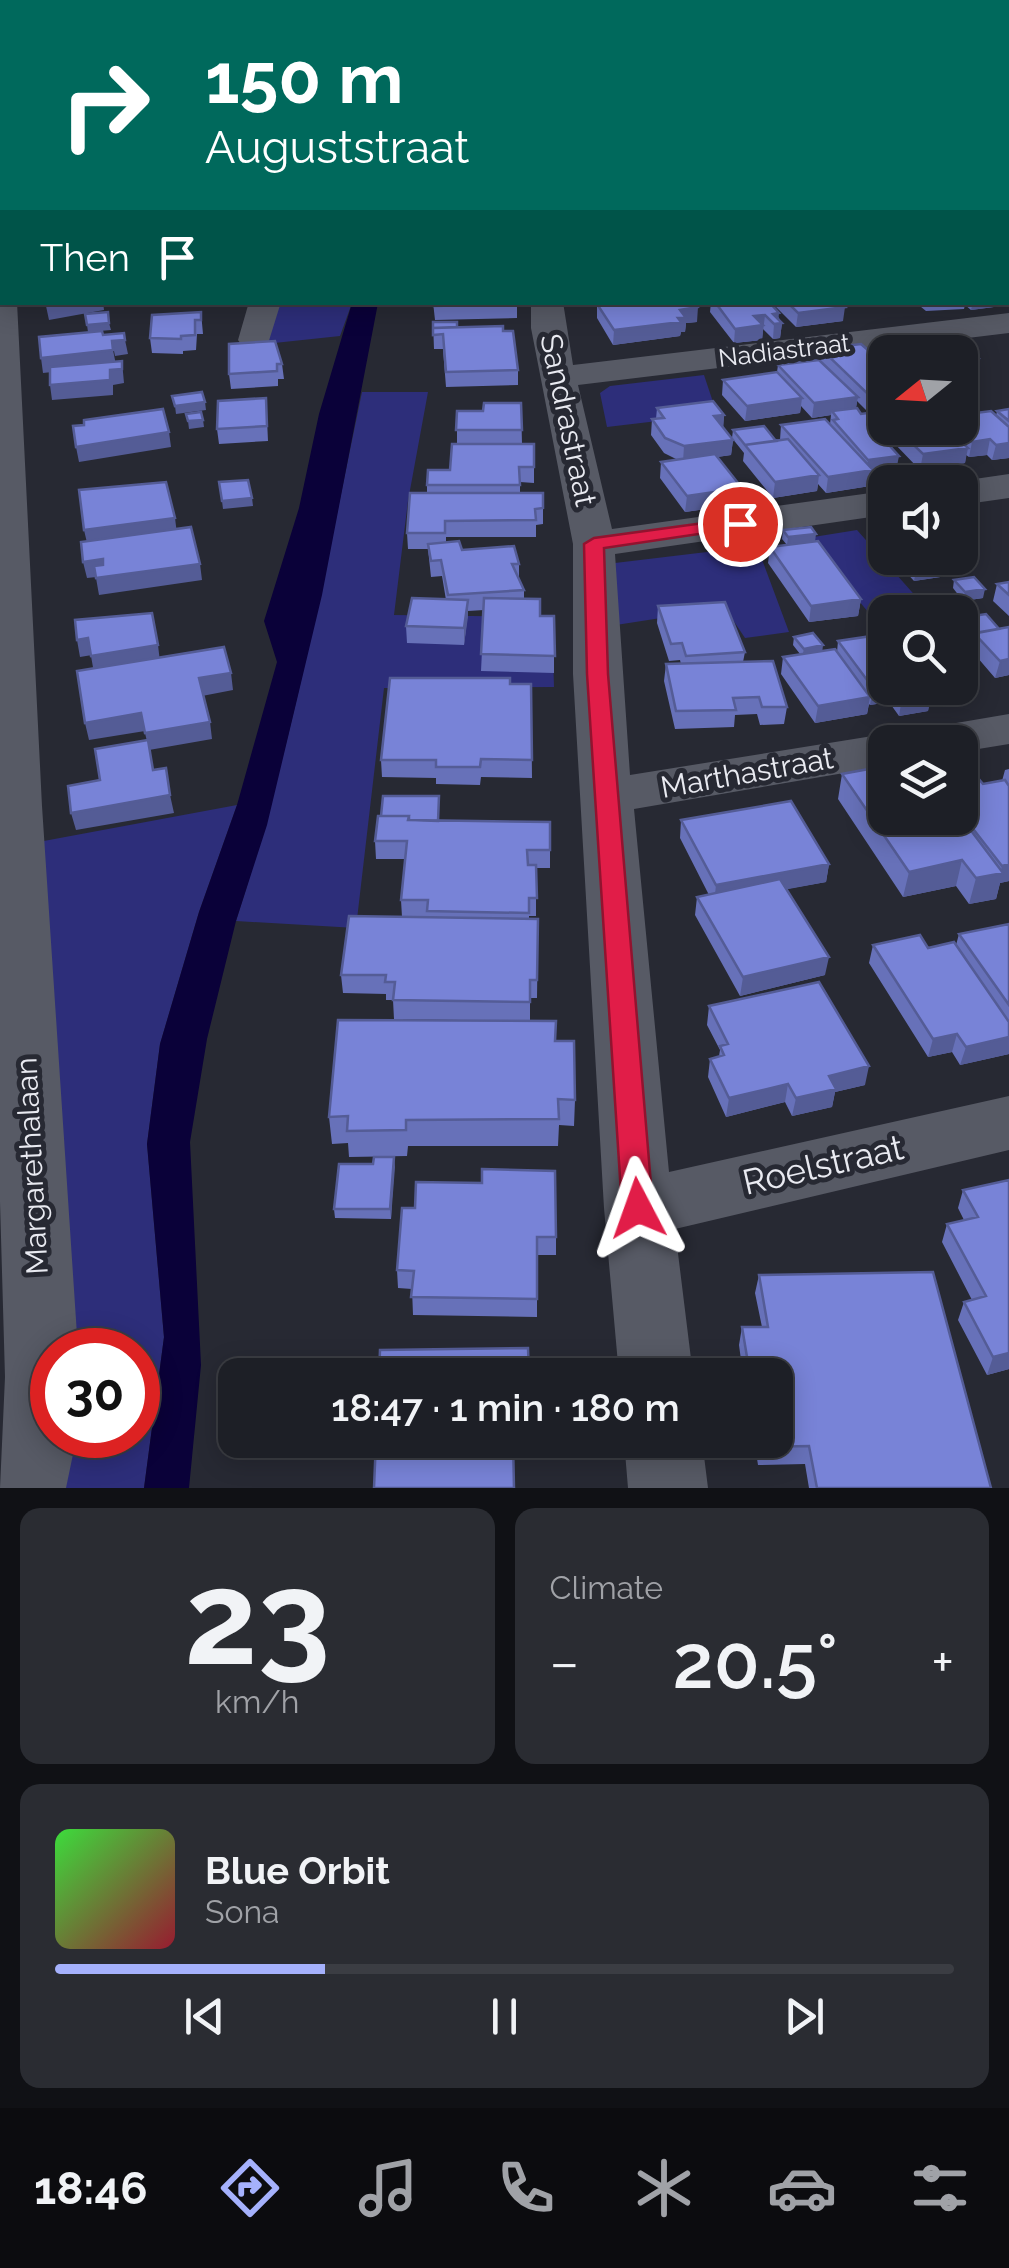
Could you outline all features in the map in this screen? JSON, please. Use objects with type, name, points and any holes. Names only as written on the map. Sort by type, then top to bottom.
[{"type":"street","name":"Margarethalaan","points":[[2,305],[12,714],[42,1377],[38,1447],[26,1488]]},
{"type":"street","points":[[255,340],[264,305]]},
{"type":"street","name":"Sandrastraat","points":[[547,305],[558,376],[594,544],[597,674],[638,1208],[654,1358]]},
{"type":"street","name":"Nadiastraat","points":[[558,376],[1009,323]]},
{"type":"street","points":[[978,490],[1009,486]]},
{"type":"street","points":[[594,544],[868,505]]},
{"type":"street","points":[[978,734],[1009,729]]},
{"type":"street","name":"Marthastraat","points":[[609,796],[868,753]]},
{"type":"street","name":"Roelstraat","points":[[638,1208],[1009,1123]]},
{"type":"street","points":[[665,1458],[668,1488]]},
{"type":"shaded area","points":[[276,305],[351,305],[340,336],[265,344]]},
{"type":"shaded area","points":[[351,305],[378,305],[322,595],[267,825],[236,921],[207,1039],[190,1142],[201,1365],[189,1488],[144,1488],[148,1458],[160,1458],[160,1367],[164,1337],[147,1144],[160,1044],[199,912],[237,805],[277,662],[264,621],[299,508],[319,414]]},
{"type":"shaded area","points":[[704,375],[717,414],[607,427],[600,393],[610,386]]},
{"type":"shaded area","points":[[362,392],[428,392],[408,501],[394,615],[552,617],[554,687],[384,688],[356,928],[236,921],[291,725]]},
{"type":"shaded area","points":[[857,530],[868,542],[868,575],[897,575],[915,595],[868,595],[868,612],[807,538]]},
{"type":"shaded area","points":[[757,546],[789,632],[745,638],[725,608],[616,625],[615,563]]},
{"type":"shaded area","points":[[237,805],[199,912],[160,1044],[147,1144],[164,1337],[160,1367],[160,1328],[54,1328],[33,843]]},
{"type":"shaded area","points":[[57,1458],[148,1458],[144,1488],[52,1488]]},
{"type":"building","points":[[598,305],[698,305],[680,310],[686,318],[678,318],[681,322],[614,330]]},
{"type":"building","points":[[717,305],[772,305],[779,313],[773,314],[782,323],[774,324],[765,315],[754,316],[763,325],[735,329]]},
{"type":"building","points":[[790,305],[845,307],[798,313]]},
{"type":"building","points":[[108,312],[109,323],[87,325],[85,314]]},
{"type":"building","points":[[201,312],[201,320],[195,320],[195,335],[181,339],[150,338],[152,315]]},
{"type":"building","points":[[433,322],[457,322],[457,327],[433,328]]},
{"type":"building","points":[[503,326],[503,331],[513,331],[518,370],[446,372],[443,334],[433,335],[433,328]]},
{"type":"building","points":[[102,331],[103,335],[124,333],[125,340],[112,341],[113,350],[41,358],[39,337]]},
{"type":"building","points":[[275,341],[282,364],[277,364],[277,371],[229,374],[229,344]]},
{"type":"building","points":[[861,344],[868,350],[868,394],[821,349]]},
{"type":"building","points":[[819,360],[858,397],[814,403],[778,365]]},
{"type":"building","points":[[122,361],[122,369],[110,370],[110,380],[50,385],[50,367]]},
{"type":"building","points":[[777,372],[802,398],[747,406],[723,380]]},
{"type":"building","points":[[202,392],[205,402],[175,406],[172,396]]},
{"type":"building","points":[[266,398],[267,426],[217,429],[218,401]]},
{"type":"building","points":[[713,401],[724,415],[714,416],[733,440],[684,446],[665,438],[652,419],[664,418],[657,408]]},
{"type":"building","points":[[484,403],[521,403],[522,430],[456,430],[457,411],[483,411]]},
{"type":"building","points":[[857,408],[861,414],[868,413],[868,445],[889,445],[899,456],[868,460],[833,420],[838,419],[832,411]]},
{"type":"building","points":[[163,409],[169,432],[76,447],[73,426],[84,425],[84,420]]},
{"type":"building","points":[[1009,409],[1009,421],[997,411]]},
{"type":"building","points":[[991,411],[1009,427],[1009,443],[978,441],[978,413]]},
{"type":"building","points":[[201,412],[203,420],[188,421],[186,414]]},
{"type":"building","points":[[825,419],[868,465],[868,471],[828,477],[781,425]]},
{"type":"building","points":[[764,426],[776,441],[745,445],[733,430]]},
{"type":"building","points":[[788,439],[819,475],[775,482],[745,445]]},
{"type":"building","points":[[452,444],[534,444],[534,467],[519,467],[520,485],[427,485],[428,470],[450,470]]},
{"type":"building","points":[[914,445],[968,448],[923,454]]},
{"type":"building","points":[[715,454],[742,488],[687,496],[661,462]]},
{"type":"building","points":[[248,480],[252,498],[222,501],[219,482]]},
{"type":"building","points":[[166,482],[175,518],[84,530],[79,490]]},
{"type":"building","points":[[410,493],[543,493],[543,508],[535,509],[536,520],[445,521],[445,533],[407,533]]},
{"type":"building","points":[[191,527],[200,564],[96,578],[94,566],[103,565],[103,559],[83,562],[81,542]]},
{"type":"building","points":[[811,527],[816,534],[788,537],[783,530]]},
{"type":"building","points":[[459,541],[462,550],[514,546],[519,564],[512,564],[524,590],[448,595],[441,560],[431,561],[428,544]]},
{"type":"building","points":[[818,541],[861,599],[811,606],[770,547]]},
{"type":"building","points":[[974,577],[985,589],[965,592],[954,580]]},
{"type":"building","points":[[1009,582],[1009,595],[997,584]]},
{"type":"building","points":[[412,598],[468,600],[464,628],[406,626]]},
{"type":"building","points":[[484,598],[540,599],[540,616],[554,616],[555,656],[481,654]]},
{"type":"building","points":[[725,602],[745,652],[686,656],[682,643],[671,644],[658,606]]},
{"type":"building","points":[[152,613],[158,645],[91,656],[88,638],[77,640],[75,620]]},
{"type":"building","points":[[986,614],[999,629],[978,633],[978,615]]},
{"type":"building","points":[[1009,627],[1009,659],[1000,661],[978,637],[978,632]]},
{"type":"building","points":[[813,633],[823,645],[804,649],[794,637]]},
{"type":"building","points":[[868,637],[868,681],[838,641]]},
{"type":"building","points":[[224,647],[231,673],[199,678],[210,722],[145,733],[141,713],[85,723],[77,671]]},
{"type":"building","points":[[835,649],[868,697],[818,706],[783,657]]},
{"type":"building","points":[[773,661],[787,707],[762,707],[759,697],[733,698],[736,710],[676,711],[666,664]]},
{"type":"building","points":[[390,678],[510,678],[510,684],[531,684],[532,760],[481,759],[480,767],[436,767],[436,760],[381,760]]},
{"type":"building","points":[[148,740],[153,770],[166,768],[170,795],[71,813],[68,786],[100,780],[95,749]]},
{"type":"building","points":[[868,769],[868,812],[842,774]]},
{"type":"building","points":[[978,778],[983,784],[1005,780],[1009,786],[1009,864],[1002,866],[978,835]]},
{"type":"building","points":[[383,796],[439,796],[438,821],[381,816]]},
{"type":"building","points":[[791,801],[829,864],[716,885],[681,820]]},
{"type":"building","points":[[378,816],[550,822],[550,850],[527,850],[528,865],[536,865],[537,898],[529,898],[529,913],[427,911],[428,900],[401,900],[407,841],[375,841]]},
{"type":"building","points":[[884,835],[974,835],[1003,873],[976,878],[962,860],[909,872]]},
{"type":"building","points":[[780,879],[829,957],[743,977],[697,897]]},
{"type":"building","points":[[349,916],[538,919],[537,980],[530,980],[530,1002],[393,1000],[395,982],[385,982],[386,975],[341,975]]},
{"type":"building","points":[[1009,924],[1009,1005],[959,934]]},
{"type":"building","points":[[920,935],[928,948],[954,942],[1009,1022],[1009,1037],[966,1047],[957,1034],[933,1039],[873,945]]},
{"type":"building","points":[[819,982],[869,1066],[829,1076],[836,1089],[796,1098],[788,1084],[729,1098],[710,1059],[724,1055],[720,1046],[728,1044],[709,1006]]},
{"type":"building","points":[[338,1020],[556,1021],[555,1041],[574,1041],[575,1100],[558,1099],[559,1119],[406,1120],[406,1130],[347,1131],[348,1116],[329,1117]]},
{"type":"building","points":[[374,1157],[394,1157],[390,1209],[334,1209],[339,1164],[373,1164]]},
{"type":"building","points":[[482,1169],[555,1171],[556,1237],[537,1237],[537,1299],[411,1297],[414,1271],[397,1270],[402,1208],[415,1208],[416,1182],[482,1183]]},
{"type":"building","points":[[1009,1180],[1009,1353],[993,1357],[964,1302],[986,1296],[947,1224],[978,1217],[963,1190]]},
{"type":"building","points":[[933,1272],[991,1488],[817,1488],[809,1446],[793,1446],[793,1358],[747,1358],[742,1327],[768,1327],[759,1275]]},
{"type":"building","points":[[528,1348],[528,1358],[380,1358],[380,1350]]},
{"type":"building","points":[[375,1458],[513,1458],[514,1488],[374,1488]]},
{"type":"route","points":[[638,1208],[597,674],[594,544],[740,524]]}]
